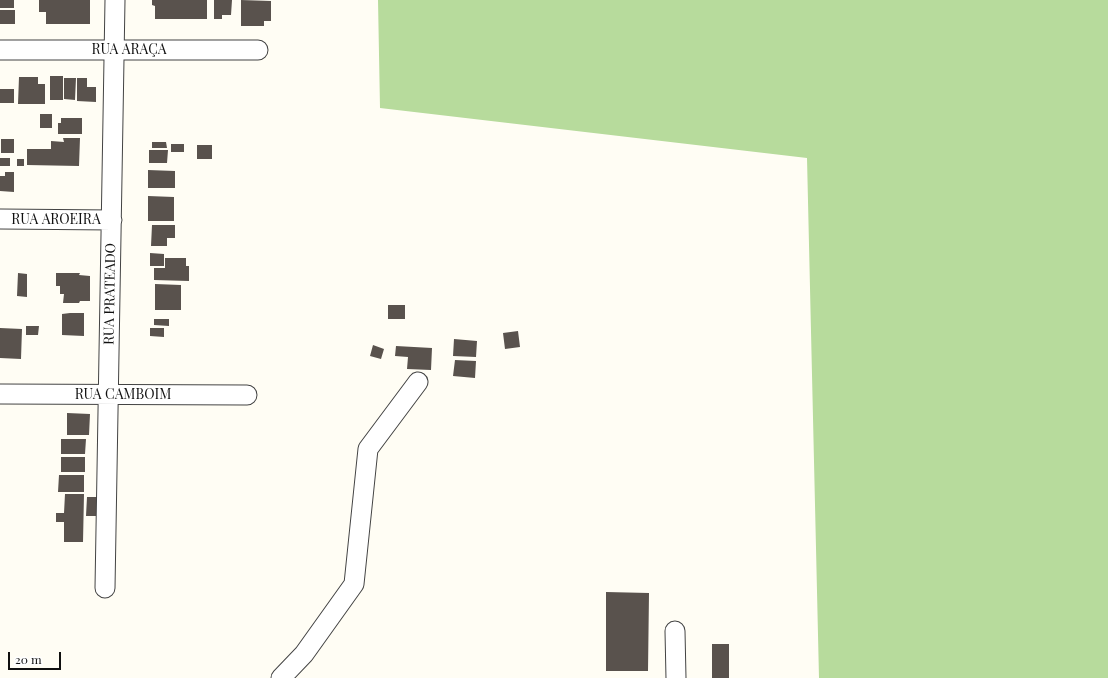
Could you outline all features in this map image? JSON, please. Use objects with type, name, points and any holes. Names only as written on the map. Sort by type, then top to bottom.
[{"type":"street","name":"RUA PRATEADO","points":[[106,588],[116,0]]},
{"type":"street","name":"RUA ARAÇA","points":[[0,50],[258,50]]},
{"type":"street","name":"RUA AROEIRA","points":[[0,219],[112,220]]},
{"type":"street","points":[[281,678],[304,654],[354,584],[368,449],[418,382]]},
{"type":"street","name":"RUA CAMBOIM","points":[[0,394],[247,395]]},
{"type":"street","points":[[675,631],[676,678]]},
{"type":"green space","points":[[378,0],[1108,0],[1108,678],[819,678],[807,158],[380,108]]},
{"type":"building","points":[[0,0],[14,0],[14,8],[0,8]]},
{"type":"building","points":[[39,0],[90,0],[90,24],[46,24],[46,12],[39,12]]},
{"type":"building","points":[[152,0],[207,0],[207,19],[155,19],[155,6],[152,5]]},
{"type":"building","points":[[214,0],[232,0],[231,15],[222,15],[222,19],[214,19]]},
{"type":"building","points":[[241,0],[271,1],[271,21],[264,21],[264,26],[241,26]]},
{"type":"building","points":[[0,10],[15,10],[15,24],[0,24]]},
{"type":"building","points":[[50,76],[63,76],[63,100],[50,100]]},
{"type":"building","points":[[19,77],[38,77],[38,84],[45,84],[45,104],[18,104]]},
{"type":"building","points":[[64,78],[76,78],[75,100],[64,99]]},
{"type":"building","points":[[77,78],[87,78],[87,87],[96,87],[96,102],[77,101]]},
{"type":"building","points":[[0,89],[14,89],[14,103],[0,103]]},
{"type":"building","points":[[40,114],[52,114],[52,128],[40,128]]},
{"type":"building","points":[[61,118],[82,118],[82,134],[58,134],[58,123],[61,123]]},
{"type":"building","points":[[63,138],[80,138],[79,166],[27,165],[27,149],[51,149],[51,141],[64,142]]},
{"type":"building","points":[[1,139],[14,139],[14,153],[1,153]]},
{"type":"building","points":[[152,142],[166,142],[167,148],[152,148]]},
{"type":"building","points":[[171,144],[184,144],[184,152],[171,152]]},
{"type":"building","points":[[197,145],[212,145],[212,159],[197,159]]},
{"type":"building","points":[[149,150],[168,150],[167,163],[149,163]]},
{"type":"building","points":[[0,158],[10,158],[10,166],[0,166]]},
{"type":"building","points":[[17,159],[24,159],[24,166],[17,166]]},
{"type":"building","points":[[148,170],[175,171],[175,188],[148,188]]},
{"type":"building","points":[[5,172],[14,172],[14,192],[0,191],[0,176],[5,176]]},
{"type":"building","points":[[148,196],[174,197],[174,221],[148,221]]},
{"type":"building","points":[[152,225],[175,225],[175,238],[167,238],[167,246],[151,246]]},
{"type":"building","points":[[150,253],[164,254],[164,266],[150,266]]},
{"type":"building","points":[[165,258],[186,258],[186,266],[189,266],[189,281],[154,280],[154,268],[165,268]]},
{"type":"building","points":[[18,273],[27,274],[27,297],[17,296]]},
{"type":"building","points":[[56,273],[80,273],[79,275],[90,276],[90,301],[63,303],[64,294],[60,294],[60,286],[56,286]]},
{"type":"building","points":[[155,284],[181,285],[181,310],[155,310]]},
{"type":"building","points":[[388,305],[405,305],[405,319],[388,319]]},
{"type":"building","points":[[84,313],[84,336],[62,335],[62,314]]},
{"type":"building","points":[[154,319],[169,319],[169,326],[154,325]]},
{"type":"building","points":[[26,326],[39,326],[38,335],[26,335]]},
{"type":"building","points":[[0,328],[22,329],[21,359],[0,358]]},
{"type":"building","points":[[150,328],[164,328],[164,337],[150,336]]},
{"type":"building","points":[[518,331],[520,347],[505,349],[503,333]]},
{"type":"building","points":[[454,339],[477,341],[476,357],[453,356]]},
{"type":"building","points":[[373,345],[384,349],[381,359],[370,356]]},
{"type":"building","points":[[396,346],[432,348],[431,370],[407,369],[408,357],[395,356]]},
{"type":"building","points":[[455,360],[476,361],[475,378],[453,376]]},
{"type":"building","points":[[67,413],[90,414],[89,435],[67,435]]},
{"type":"building","points":[[61,439],[86,439],[85,454],[61,454]]},
{"type":"building","points":[[61,457],[85,457],[85,472],[61,472]]},
{"type":"building","points":[[59,475],[84,475],[84,492],[58,492]]},
{"type":"building","points":[[65,494],[84,494],[83,542],[64,542],[64,522],[56,522],[56,513],[64,513]]},
{"type":"building","points":[[87,497],[99,497],[98,516],[86,516]]},
{"type":"building","points":[[606,592],[649,593],[648,671],[606,671]]},
{"type":"building","points":[[712,644],[729,644],[729,678],[712,678]]}]
